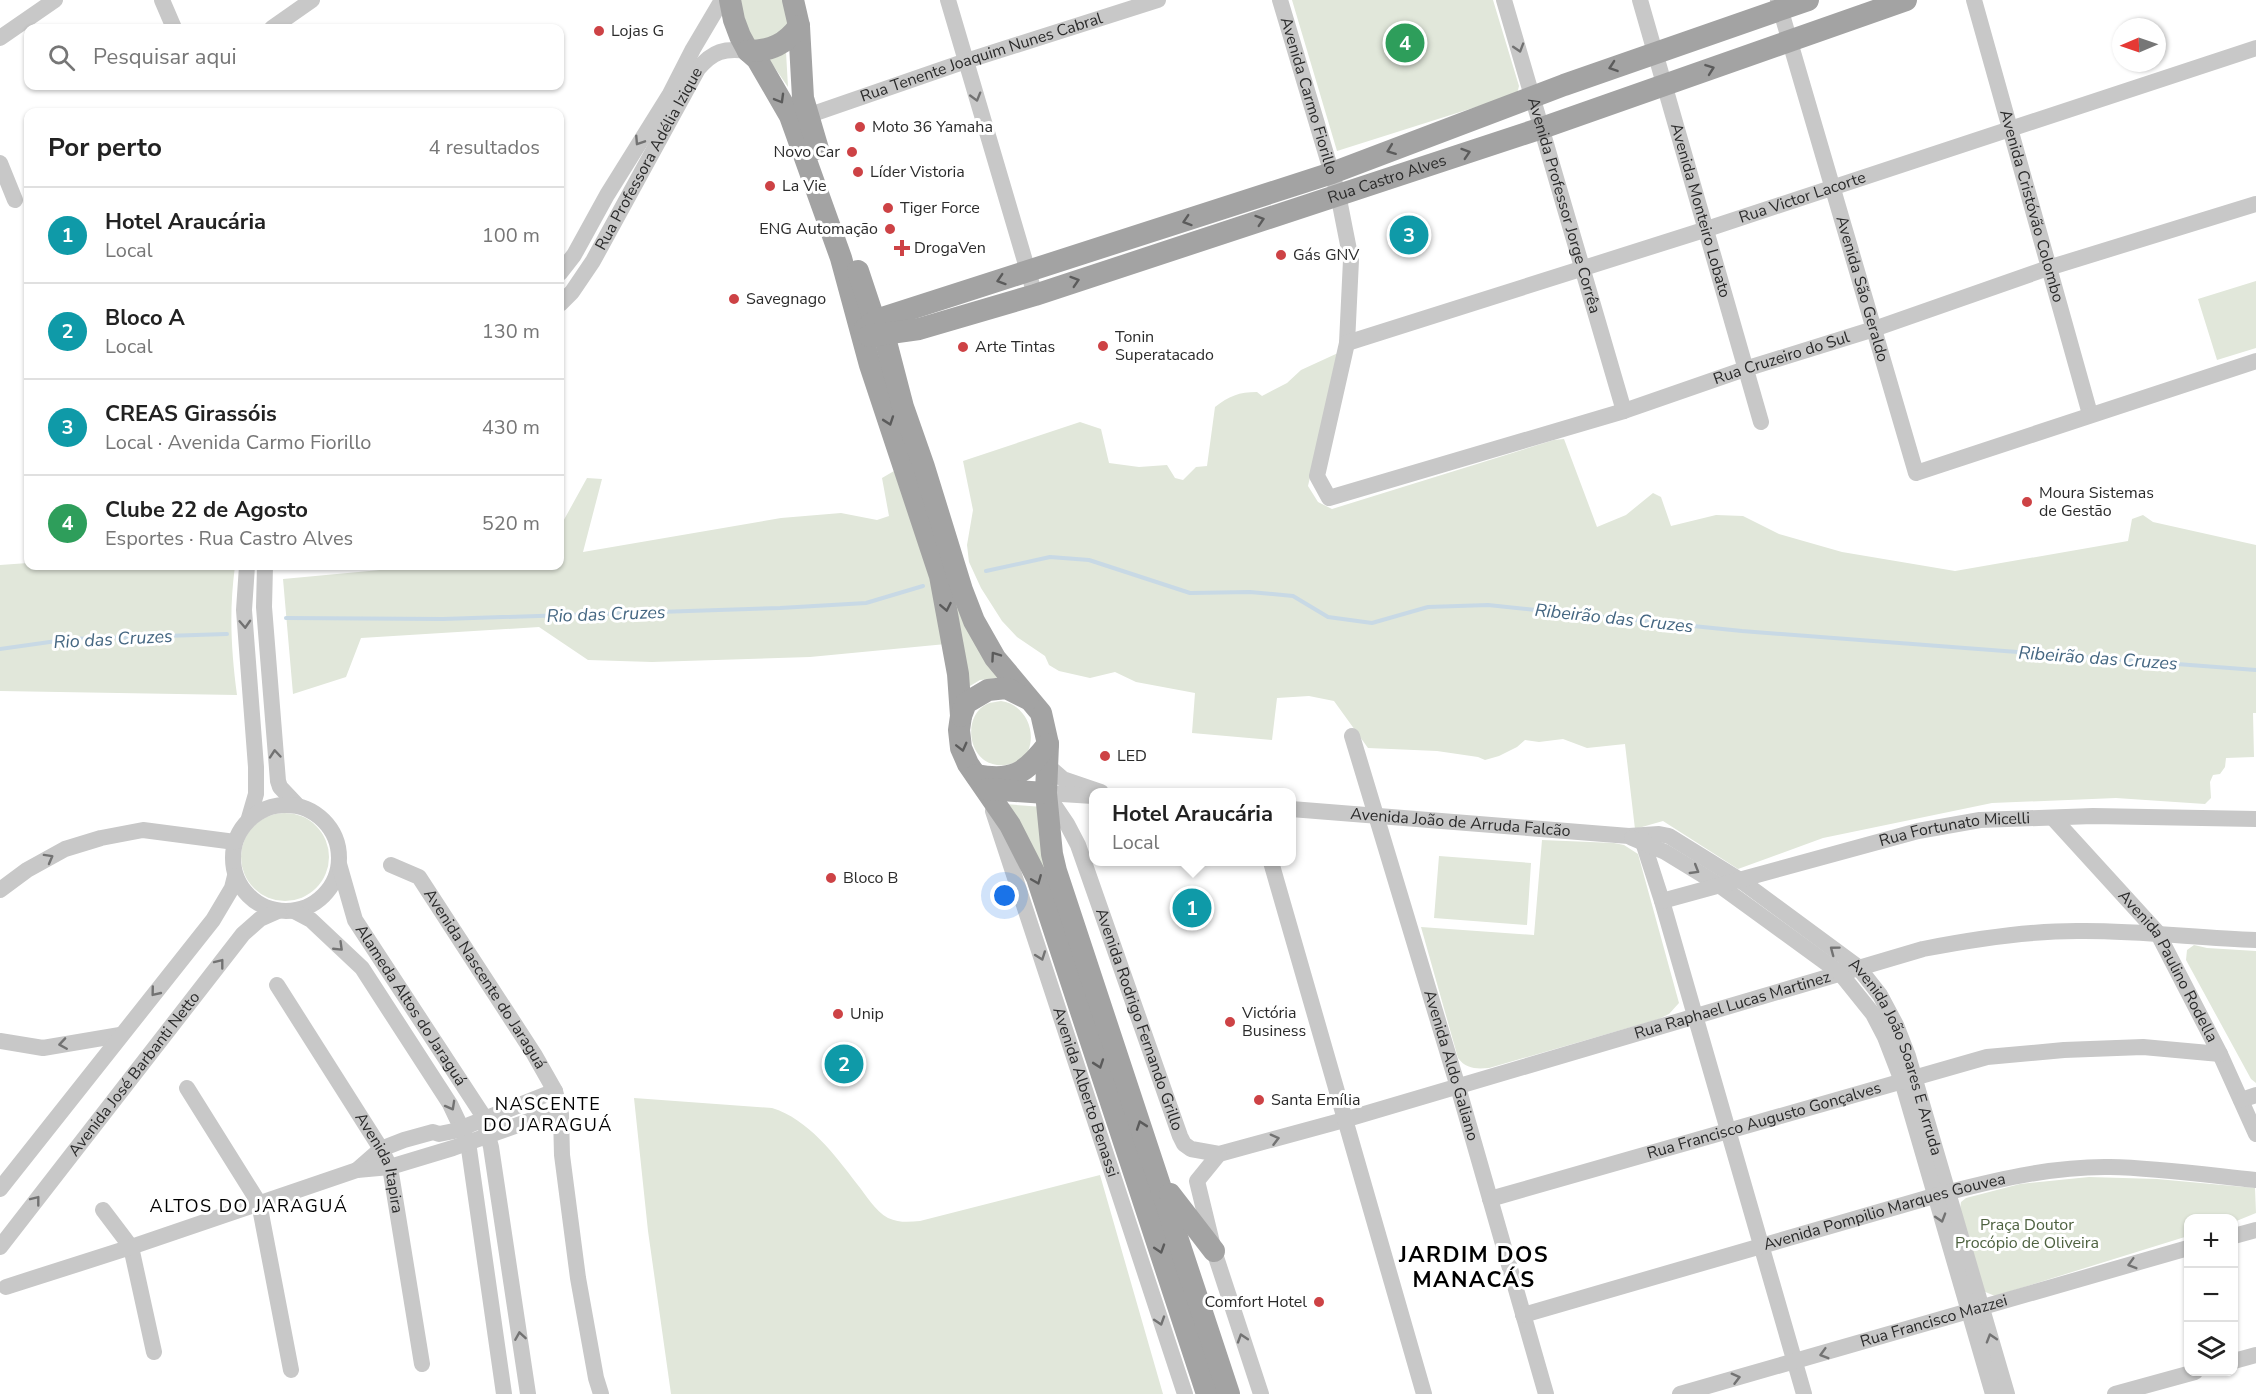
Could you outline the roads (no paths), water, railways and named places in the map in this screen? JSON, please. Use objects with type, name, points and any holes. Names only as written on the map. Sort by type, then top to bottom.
[{"type":"main road","points":[[730,0],[734,20],[748,51],[757,59],[790,116],[841,258],[902,403],[974,621],[995,658],[1041,712],[1048,755],[1046,793],[1052,854],[1056,871],[1229,1394]]},
{"type":"main road","points":[[793,0],[799,26],[803,98],[807,116],[871,331],[870,365],[940,576],[955,653],[961,716]]},
{"type":"main road","name":"Rua Castro Alves","points":[[871,331],[919,329],[1035,295],[1335,184],[1533,97],[1780,4],[1808,0]]},
{"type":"main road","name":"Rua Castro Alves","points":[[871,331],[976,288],[1027,272],[1335,184],[1542,128],[1906,0]]},
{"type":"main road","points":[[748,51],[772,49],[792,36],[799,26]]},
{"type":"main road","points":[[976,288],[983,311]]},
{"type":"main road","points":[[902,403],[906,349],[919,329]]},
{"type":"main road","points":[[1033,701],[1006,688],[988,690],[966,703],[959,730],[961,748],[1010,825],[1037,878],[1207,1394]]},
{"type":"main road","points":[[981,782],[993,778],[1010,777],[1048,755]]},
{"type":"main road","points":[[981,782],[1046,793]]},
{"type":"main road","points":[[1160,1181],[1214,1251]]},
{"type":"street","points":[[0,38],[55,0]]},
{"type":"street","points":[[162,0],[172,24]]},
{"type":"street","points":[[275,24],[288,8],[312,0]]},
{"type":"street","points":[[564,268],[574,255],[607,195],[670,94],[722,0]]},
{"type":"street","points":[[799,26],[804,0]]},
{"type":"street","points":[[948,0],[1035,295]]},
{"type":"street","name":"Rua Tenente Joaquim Nunes Cabral","points":[[807,116],[1114,7],[1158,0]]},
{"type":"street","name":"Avenida Carmo Fiorillo","points":[[1280,0],[1335,184],[1351,260],[1347,343],[1317,476]]},
{"type":"street","name":"Avenida Professor Jorge Corrêa","points":[[1504,0],[1624,411]]},
{"type":"street","name":"Avenida Monteiro Lobato","points":[[1640,0],[1761,422]]},
{"type":"street","name":"Avenida Cristóvão Colombo","points":[[1974,0],[2008,129],[2090,414]]},
{"type":"street","name":"Avenida São Geraldo","points":[[1780,4],[1916,473],[2090,414]]},
{"type":"street","name":"Rua Victor Lacorte","points":[[1347,343],[1582,270],[2256,48]]},
{"type":"street","name":"Rua Professora Adélia Izique","points":[[564,299],[593,261],[698,69],[708,57],[717,52],[748,51]]},
{"type":"street","points":[[0,163],[15,200]]},
{"type":"street","name":"Rua Cruzeiro do Sul","points":[[1317,476],[1329,498],[1624,411],[1745,369],[1874,329],[2048,268],[2256,204]]},
{"type":"street","points":[[2090,414],[2256,361]]},
{"type":"street","points":[[247,570],[244,610],[256,767],[256,794],[249,818]]},
{"type":"street","points":[[264,570],[264,607],[278,781],[280,787],[297,805]]},
{"type":"street","name":"Avenida Aldo Galiano","points":[[1353,736],[1458,1087],[1546,1394]]},
{"type":"street","points":[[1048,755],[1064,778],[1090,788]]},
{"type":"street","name":"Avenida Alberto Benassi","points":[[981,782],[1185,1394]]},
{"type":"street","points":[[1046,793],[1089,796]]},
{"type":"street","name":"Avenida Rodrigo Fernando Grillo","points":[[1046,793],[1078,845],[1180,1136],[1184,1144],[1191,1149],[1219,1154]]},
{"type":"street","points":[[280,804],[297,805],[317,814],[332,831],[338,844],[339,864],[334,881],[324,895],[310,906],[286,911],[264,907],[242,889],[235,876],[232,859],[234,842],[240,829],[249,818],[263,809],[280,804]]},
{"type":"street","name":"Avenida João de Arruda Falcão","points":[[1296,809],[1638,838]]},
{"type":"street","name":"Rua Fortunato Micelli","points":[[1662,901],[1918,831],[1980,820],[2152,816],[2256,819]]},
{"type":"street","name":"Avenida Paulino Rodella","points":[[2053,819],[2157,932],[2220,1054],[2249,1098],[2256,1134]]},
{"type":"street","points":[[0,890],[27,870],[65,849],[101,838],[143,830],[234,842]]},
{"type":"street","name":"Avenida João Soares E Arruda","points":[[1638,838],[1659,834],[1669,836],[1740,880],[1858,967],[1880,995],[1896,1025],[1908,1079],[1975,1310],[1993,1394]]},
{"type":"street","points":[[1638,838],[1662,901],[1804,1394]]},
{"type":"street","name":"Avenida João Soares E Arruda","points":[[1638,838],[1719,885],[1840,973],[1873,1014],[1908,1079]]},
{"type":"street","name":"Alameda Altos do Jaraguá","points":[[339,864],[355,920],[482,1114],[489,1130],[528,1394]]},
{"type":"street","name":"Avenida Nascente do Jaraguá","points":[[391,865],[419,877],[534,1054],[555,1091],[555,1117],[578,1278],[601,1394]]},
{"type":"street","points":[[1272,866],[1424,1394]]},
{"type":"street","name":"Avenida José Barbanti Netto","points":[[0,1189],[213,920],[232,888],[235,876]]},
{"type":"street","name":"Alameda Altos do Jaraguá","points":[[286,911],[311,920],[362,968],[450,1104],[465,1135],[504,1394]]},
{"type":"street","name":"Avenida José Barbanti Netto","points":[[0,1247],[243,934],[260,919],[286,911]]},
{"type":"street","name":"Rua Raphael Lucas Martinez","points":[[1219,1154],[1458,1087],[1923,949],[1994,936],[2076,930],[2157,932],[2256,940]]},
{"type":"street","name":"Avenida Itapira","points":[[277,985],[387,1147],[422,1364]]},
{"type":"street","points":[[0,1041],[43,1048],[120,1035]]},
{"type":"street","name":"Rua Francisco Augusto Gonçalves","points":[[1490,1199],[1987,1057],[2064,1050],[2143,1047],[2220,1054]]},
{"type":"street","points":[[187,1088],[259,1203],[291,1370]]},
{"type":"street","points":[[6,1287],[357,1170],[390,1167],[465,1135],[489,1130],[555,1091]]},
{"type":"street","points":[[489,1130],[505,1139],[542,1126],[555,1117]]},
{"type":"street","points":[[357,1170],[387,1147],[404,1140],[433,1132],[465,1135]]},
{"type":"street","points":[[1219,1154],[1197,1181],[1214,1251],[1261,1394]]},
{"type":"street","name":"Avenida Pompilio Marques Gouvea","points":[[1523,1315],[1941,1194],[1999,1180],[2055,1171],[2109,1167],[2256,1180]]},
{"type":"street","points":[[103,1210],[131,1247],[154,1352]]},
{"type":"street","points":[[2238,1235],[2256,1230]]},
{"type":"street","name":"Rua Francisco Mazzei","points":[[1680,1394],[2184,1249]]},
{"type":"street","name":"Avenida João Soares E Arruda","points":[[1975,1310],[2007,1394]]},
{"type":"street","points":[[2238,1360],[2256,1355]]},
{"type":"street","points":[[2115,1394],[2184,1374]]},
{"type":"waterway","name":"Ribeirão das Cruzes","points":[[986,571],[1050,557],[1089,560],[1190,593],[1250,592],[1293,596],[1328,617],[1372,623],[1428,607],[1488,605],[1742,631],[2256,670]]},
{"type":"waterway","name":"Rio das Cruzes","points":[[286,618],[443,619],[780,608],[866,603],[923,586]]},
{"type":"waterway","name":"Rio das Cruzes","points":[[0,649],[71,639],[227,634]]},
{"type":"place","name":"Lojas G","points":[[599,31]]},
{"type":"place","name":"Clube 22 de Agosto","points":[[1405,43]]},
{"type":"place","name":"Moto 36 Yamaha","points":[[860,127]]},
{"type":"place","name":"Novo Car","points":[[852,152]]},
{"type":"place","name":"Líder Vistoria","points":[[858,172]]},
{"type":"place","name":"La Vie","points":[[770,186]]},
{"type":"place","name":"Tiger Force","points":[[888,208]]},
{"type":"place","name":"ENG Automação","points":[[890,229]]},
{"type":"place","name":"CREAS Girassóis","points":[[1409,235]]},
{"type":"place","name":"DrogaVen","points":[[902,248]]},
{"type":"place","name":"Gás GNV","points":[[1281,255]]},
{"type":"place","name":"Savegnago","points":[[734,299]]},
{"type":"place","name":"Tonin Superatacado","points":[[1103,346]]},
{"type":"place","name":"Arte Tintas","points":[[963,347]]},
{"type":"place","name":"Moura Sistemas de Gestão","points":[[2027,502]]},
{"type":"place","name":"LED","points":[[1105,756]]},
{"type":"place","name":"Bloco B","points":[[831,878]]},
{"type":"place","name":"Hotel Araucária","points":[[1192,908]]},
{"type":"place","name":"Unip","points":[[838,1014]]},
{"type":"place","name":"Victória Business","points":[[1230,1022]]},
{"type":"place","name":"Bloco A","points":[[844,1064]]},
{"type":"place","name":"Santa Emília","points":[[1259,1100]]},
{"type":"place","name":"Comfort Hotel","points":[[1319,1302]]},
{"type":"district","name":"NASCENTE DO JARAGUÁ","points":[[548,1114]]},
{"type":"district","name":"ALTOS DO JARAGUÁ","points":[[249,1206]]},
{"type":"district","name":"JARDIM DOS MANACÁS","points":[[1474,1268]]},
{"type":"park label","name":"Praça Doutor Procópio de Oliveira","points":[[2027,1234]]}]
